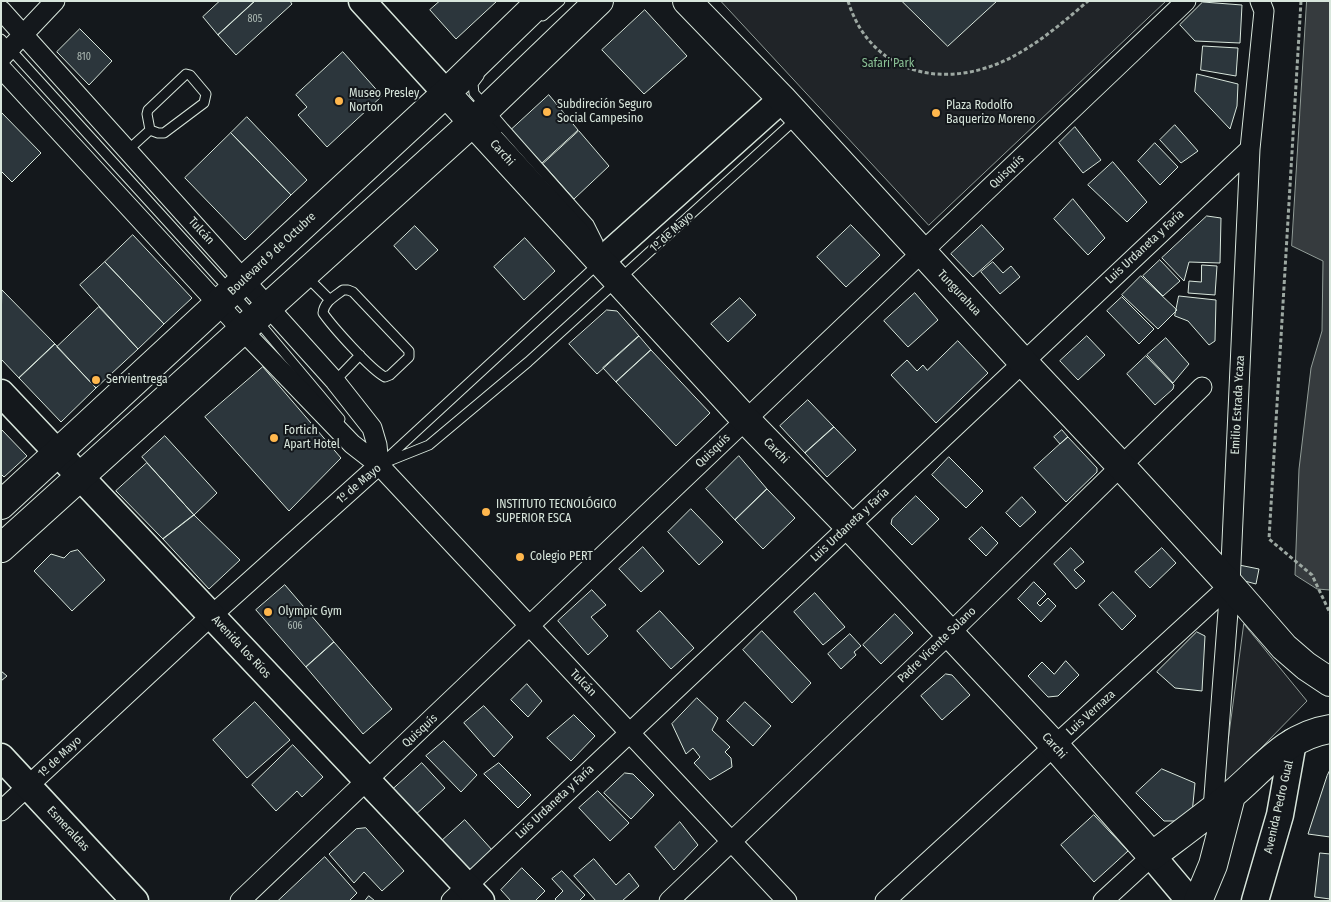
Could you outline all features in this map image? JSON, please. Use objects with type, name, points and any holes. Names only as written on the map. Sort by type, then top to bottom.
[{"type":"main road","name":"Carchi","points":[[362,1],[446,93],[488,120],[609,271],[745,420],[849,526],[1054,746],[1190,901]]},
{"type":"main road","points":[[1,548],[305,274],[488,120],[599,1]]},
{"type":"main road","name":"Tungurahua","points":[[687,1],[790,108],[1230,585],[1284,648],[1330,682]]},
{"type":"main road","name":"Boulevard 9 de Octubre","points":[[1,505],[446,93],[540,11]]},
{"type":"main road","name":"1º de Mayo","points":[[609,271],[790,108]]},
{"type":"main road","name":"Avenida los Ríos","points":[[1,393],[367,780],[466,896]]},
{"type":"main road","points":[[1152,856],[1222,802],[1265,762],[1294,742],[1318,731],[1330,730]]},
{"type":"main road","name":"Avenida Pedro Gual","points":[[1255,901],[1280,815],[1294,742]]},
{"type":"main road","name":"Esmeraldas","points":[[1,757],[135,901]]},
{"type":"main road","points":[[1198,901],[1213,866],[1222,802]]},
{"type":"street","points":[[4,49],[23,34],[55,1]]},
{"type":"street","name":"Quisquís","points":[[240,901],[1186,1]]},
{"type":"street","name":"Emilio Estrada Ycaza","points":[[1222,802],[1250,149],[1264,12],[1260,1]]},
{"type":"street","name":"Tulcán","points":[[1,10],[128,150],[231,292],[255,319],[336,380],[372,428],[377,445],[379,465]]},
{"type":"street","name":"Tulcán","points":[[1,68],[231,292],[255,319],[352,444],[379,465],[733,841],[787,901]]},
{"type":"street","name":"Luis Urdaneta y Faría","points":[[466,896],[630,732],[1250,149]]},
{"type":"street","name":"Padre Vicente Solano","points":[[669,901],[949,634],[1202,387]]},
{"type":"street","name":"1º de Mayo","points":[[1,811],[211,616],[379,465]]},
{"type":"street","name":"Luis Vernaza","points":[[885,901],[1230,585]]},
{"type":"street","points":[[1103,901],[1152,856]]},
{"type":"lane","name":"Boulevard 9 de Octubre","points":[[540,11],[560,1]]},
{"type":"lane","points":[[4,49],[231,292]]},
{"type":"lane","points":[[488,120],[473,88],[476,79],[490,66]]},
{"type":"lane","points":[[186,74],[190,75],[206,94],[204,103],[164,133],[150,130],[148,110],[183,76],[186,74]]},
{"type":"lane","points":[[128,150],[150,130]]},
{"type":"lane","points":[[379,465],[609,271]]},
{"type":"lane","name":"1º de Mayo","points":[[379,465],[429,445],[528,362],[609,271]]},
{"type":"lane","points":[[305,274],[330,300]]},
{"type":"lane","points":[[343,290],[353,292],[409,351],[410,355],[390,375],[385,377],[380,375],[322,313],[323,308],[330,300],[343,290]]},
{"type":"lane","points":[[336,380],[360,355]]},
{"type":"path","points":[[848,1],[853,18],[868,41],[891,61],[914,71],[938,74],[965,73],[997,63],[1033,44],[1088,1]]},
{"type":"path","points":[[1301,1],[1269,539],[1312,575],[1330,613]]},
{"type":"green space","name":"Plaza Rodolfo Baquerizo Moreno","points":[[721,1],[1166,1],[929,225]]},
{"type":"green space","points":[[1244,624],[1307,701],[1222,788]]},
{"type":"shaded area","points":[[1307,1],[1330,1],[1330,590],[1317,589],[1295,575],[1299,469],[1311,368],[1322,331],[1323,261],[1292,246]]},
{"type":"building","points":[[220,1],[255,1],[218,35],[203,17]]},
{"type":"building","points":[[255,1],[290,1],[292,4],[236,55],[218,35]]},
{"type":"building","points":[[440,1],[497,1],[456,39],[430,10]]},
{"type":"building","points":[[902,1],[997,1],[948,46]]},
{"type":"building","points":[[1203,2],[1242,5],[1240,43],[1195,41],[1180,25]]},
{"type":"building","points":[[645,10],[687,56],[644,94],[602,50]]},
{"type":"building","points":[[80,29],[112,61],[89,85],[57,52]]},
{"type":"building","points":[[1203,46],[1238,48],[1236,76],[1201,70]]},
{"type":"building","name":"Museo Presley Norton","points":[[343,52],[382,96],[327,147],[298,115],[307,107],[296,95]]},
{"type":"building","points":[[1197,74],[1238,84],[1237,106],[1230,129],[1195,92]]},
{"type":"building","name":"Subdireción Seguro Social Campesino","points":[[549,95],[578,130],[542,163],[511,130]]},
{"type":"building","points":[[1,112],[41,153],[12,182],[1,171]]},
{"type":"building","points":[[247,117],[307,180],[291,195],[231,133]]},
{"type":"building","points":[[1175,125],[1198,151],[1181,163],[1160,140]]},
{"type":"building","points":[[1075,127],[1101,160],[1083,173],[1059,143]]},
{"type":"building","name":"Subdireción Seguro Social Campesino","points":[[579,131],[609,166],[574,199],[543,164]]},
{"type":"building","points":[[231,133],[291,195],[245,240],[185,178]]},
{"type":"building","points":[[1155,143],[1178,167],[1160,185],[1138,161]]},
{"type":"building","points":[[1113,162],[1147,202],[1127,222],[1088,185]]},
{"type":"building","points":[[1073,199],[1105,238],[1088,255],[1054,219]]},
{"type":"building","points":[[1207,216],[1221,218],[1220,263],[1189,262],[1184,281],[1162,258]]},
{"type":"building","points":[[851,225],[880,255],[846,287],[817,257]]},
{"type":"building","points":[[982,225],[1004,249],[973,277],[951,254]]},
{"type":"building","points":[[415,226],[438,250],[416,270],[394,246]]},
{"type":"building","points":[[133,235],[192,298],[164,324],[105,262]]},
{"type":"building","points":[[525,238],[555,271],[524,300],[494,267]]},
{"type":"building","points":[[1160,260],[1180,281],[1163,296],[1143,276]]},
{"type":"building","points":[[105,262],[164,324],[138,349],[80,285]]},
{"type":"building","points":[[993,262],[1003,273],[1011,266],[1020,277],[1000,294],[981,272]]},
{"type":"building","points":[[1202,265],[1217,266],[1215,295],[1188,293],[1189,281],[1201,282]]},
{"type":"building","points":[[1141,276],[1177,310],[1158,329],[1122,295]]},
{"type":"building","points":[[2,290],[55,344],[19,378],[1,359]]},
{"type":"building","points":[[915,293],[938,320],[908,347],[884,321]]},
{"type":"building","points":[[1179,296],[1216,300],[1215,341],[1209,345],[1188,321],[1175,316]]},
{"type":"building","points":[[1122,297],[1154,329],[1139,344],[1107,311]]},
{"type":"building","points":[[740,298],[756,315],[728,342],[711,324]]},
{"type":"building","points":[[99,307],[138,349],[96,388],[57,347]]},
{"type":"building","points":[[607,310],[617,311],[639,336],[597,374],[569,344]]},
{"type":"building","points":[[639,336],[651,350],[616,382],[603,368]]},
{"type":"building","points":[[1087,336],[1105,355],[1078,380],[1060,361]]},
{"type":"building","points":[[1166,338],[1189,364],[1173,383],[1147,355]]},
{"type":"building","points":[[958,341],[988,373],[936,423],[891,375],[907,360],[917,371],[923,365],[927,370]]},
{"type":"building","points":[[55,344],[96,388],[61,422],[19,378]]},
{"type":"building","points":[[651,350],[710,413],[676,446],[616,382]]},
{"type":"building","points":[[1146,356],[1174,385],[1173,389],[1155,405],[1127,374]]},
{"type":"building","name":"Fortich Apart Hotel","points":[[263,367],[341,458],[289,511],[205,417]]},
{"type":"building","points":[[808,400],[834,427],[805,453],[780,426]]},
{"type":"building","points":[[834,427],[856,450],[827,477],[805,453]]},
{"type":"building","points":[[1,429],[27,456],[4,477],[1,474]]},
{"type":"building","points":[[1062,430],[1068,437],[1060,444],[1054,437]]},
{"type":"building","points":[[165,436],[217,493],[194,515],[142,457]]},
{"type":"building","points":[[1068,437],[1097,468],[1097,472],[1066,502],[1034,468]]},
{"type":"building","points":[[739,456],[767,489],[735,520],[706,489]]},
{"type":"building","points":[[949,457],[983,491],[966,508],[932,475]]},
{"type":"building","points":[[147,463],[194,515],[163,539],[116,491]]},
{"type":"building","points":[[767,489],[795,518],[763,549],[735,520]]},
{"type":"building","points":[[916,496],[939,519],[912,545],[891,524],[892,519]]},
{"type":"building","points":[[1022,497],[1036,512],[1020,527],[1006,513]]},
{"type":"building","points":[[691,509],[723,542],[699,565],[668,532]]},
{"type":"building","points":[[194,515],[240,560],[209,589],[163,539]]},
{"type":"building","points":[[982,527],[998,543],[986,556],[969,539]]},
{"type":"building","points":[[643,547],[664,571],[641,592],[619,569]]},
{"type":"building","points":[[1071,548],[1084,562],[1074,570],[1085,581],[1076,589],[1054,564]]},
{"type":"building","points":[[1162,548],[1176,563],[1150,588],[1135,572]]},
{"type":"building","points":[[78,550],[105,580],[72,611],[34,571],[51,554],[64,558],[70,552]]},
{"type":"building","points":[[1239,565],[1259,569],[1256,584],[1237,579]]},
{"type":"building","points":[[1034,582],[1046,594],[1037,603],[1040,606],[1048,598],[1056,606],[1041,622],[1018,599]]},
{"type":"building","points":[[285,585],[334,642],[306,667],[256,610]]},
{"type":"building","points":[[592,590],[606,605],[591,617],[608,636],[588,655],[558,621]]},
{"type":"building","points":[[1113,592],[1136,616],[1122,630],[1099,605]]},
{"type":"building","points":[[815,593],[845,627],[823,645],[794,612]]},
{"type":"building","points":[[660,611],[694,648],[671,669],[637,631]]},
{"type":"building","points":[[895,614],[913,633],[881,664],[863,645]]},
{"type":"building","points":[[762,631],[811,683],[792,703],[743,650]]},
{"type":"building","points":[[1197,632],[1205,636],[1202,691],[1175,688],[1157,672]]},
{"type":"building","points":[[850,634],[861,646],[854,652],[856,655],[841,669],[828,654]]},
{"type":"building","points":[[334,642],[392,709],[363,734],[306,667]]},
{"type":"building","points":[[1066,661],[1079,675],[1058,696],[1048,697],[1028,676],[1042,662],[1054,674]]},
{"type":"building","points":[[1,671],[7,676],[1,681]]},
{"type":"building","points":[[946,674],[952,675],[970,695],[942,720],[921,696]]},
{"type":"building","points":[[527,684],[542,701],[528,717],[511,700]]},
{"type":"building","points":[[697,698],[718,718],[712,730],[730,747],[725,752],[731,758],[732,767],[710,780],[694,763],[700,757],[693,748],[686,754],[672,724]]},
{"type":"building","points":[[255,702],[290,740],[247,778],[213,740]]},
{"type":"building","points":[[745,702],[771,726],[753,746],[727,721]]},
{"type":"building","points":[[484,706],[513,737],[494,757],[464,723]]},
{"type":"building","points":[[574,715],[595,736],[571,761],[547,738]]},
{"type":"building","points":[[444,741],[477,775],[461,792],[426,756]]},
{"type":"building","points":[[293,745],[323,777],[302,797],[297,791],[276,811],[252,785]]},
{"type":"building","points":[[422,763],[445,788],[414,816],[391,791]]},
{"type":"building","points":[[499,763],[531,795],[518,808],[484,774]]},
{"type":"building","points":[[1162,769],[1195,783],[1192,814],[1179,821],[1164,821],[1136,793]]},
{"type":"building","points":[[1330,770],[1330,837],[1308,834],[1327,776]]},
{"type":"building","points":[[625,773],[633,774],[654,795],[631,819],[604,793]]},
{"type":"building","points":[[598,791],[629,823],[610,841],[579,808]]},
{"type":"building","points":[[1094,815],[1128,851],[1094,882],[1061,845]]},
{"type":"building","points":[[465,820],[493,851],[464,879],[435,847]]},
{"type":"building","points":[[680,822],[698,845],[674,870],[655,847]]},
{"type":"building","points":[[366,828],[404,871],[382,891],[364,872],[354,883],[329,854],[356,829]]},
{"type":"building","points":[[1320,853],[1330,854],[1330,899],[1315,897]]},
{"type":"building","points":[[325,857],[357,893],[349,901],[278,901]]},
{"type":"building","points":[[594,859],[616,885],[629,873],[639,886],[622,901],[596,901],[574,876]]},
{"type":"building","points":[[522,868],[545,891],[535,901],[511,901],[501,890]]},
{"type":"building","points":[[562,871],[585,895],[579,901],[557,901],[555,899],[563,891],[552,879]]},
{"type":"building","points":[[369,896],[375,901],[365,901]]},
{"type":"place","name":"Museo Presley Norton","points":[[339,101]]},
{"type":"place","name":"Subdireción Seguro Social Campesino","points":[[547,112]]},
{"type":"place","name":"Plaza Rodolfo Baquerizo Moreno","points":[[936,113]]},
{"type":"place","name":"Servientrega","points":[[96,380]]},
{"type":"place","name":"Fortich Apart Hotel","points":[[274,438]]},
{"type":"place","name":"INSTITUTO TECNOLÓGICO SUPERIOR ESCA","points":[[486,512]]},
{"type":"place","name":"Colegio PERT","points":[[520,557]]},
{"type":"place","name":"Olympic Gym","points":[[268,612]]},
{"type":"park label","name":"Safari Park","points":[[888,64]]}]
